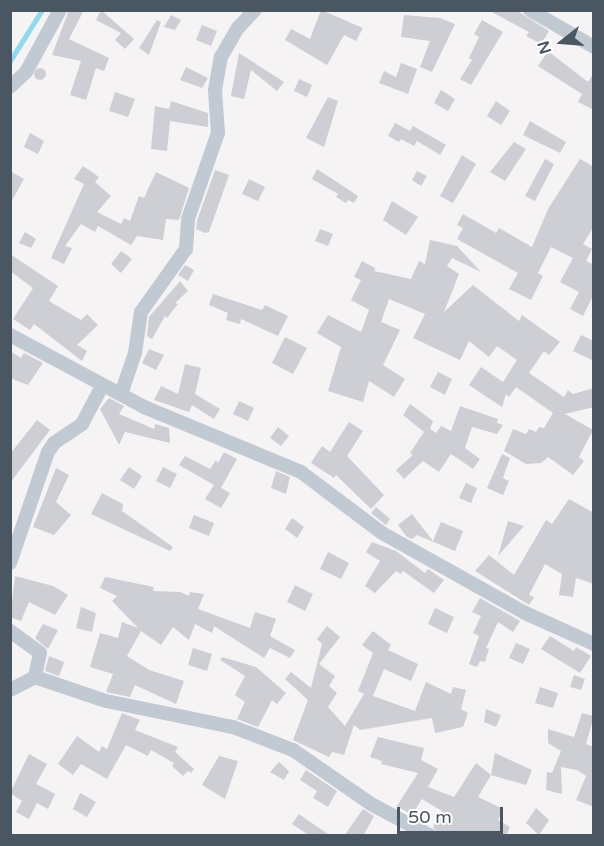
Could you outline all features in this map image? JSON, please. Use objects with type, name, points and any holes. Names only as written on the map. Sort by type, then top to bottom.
[{"type":"street","points":[[10,87],[26,72],[60,10]]},
{"type":"street","points":[[121,394],[135,353],[141,312],[186,249],[188,219],[218,133],[215,90],[221,57],[238,28],[255,10]]},
{"type":"street","points":[[530,10],[594,46]]},
{"type":"street","points":[[10,335],[102,386],[301,472],[382,533],[525,614],[594,644]]},
{"type":"street","points":[[10,563],[48,452],[54,443],[82,424],[102,386]]},
{"type":"street","points":[[10,632],[40,653],[35,677]]},
{"type":"street","points":[[10,690],[35,677],[106,701],[233,727],[293,750],[371,804],[431,836]]},
{"type":"building","points":[[69,10],[84,10],[69,39],[109,58],[104,71],[96,68],[86,100],[70,95],[81,61],[52,55]]},
{"type":"building","points":[[101,10],[134,39],[125,49],[115,40],[121,33],[96,20]]},
{"type":"building","points":[[321,10],[363,28],[356,41],[344,35],[327,65],[285,40],[291,29],[310,39]]},
{"type":"building","points":[[488,10],[516,10],[549,31],[541,44],[526,36],[529,32]]},
{"type":"building","points":[[171,15],[181,20],[175,30],[164,27]]},
{"type":"building","points":[[404,15],[440,18],[455,24],[432,72],[420,67],[430,41],[401,37]]},
{"type":"building","points":[[157,20],[161,22],[149,55],[139,48]]},
{"type":"building","points":[[482,20],[503,32],[471,85],[460,79],[472,60],[469,58],[479,37],[474,34]]},
{"type":"building","points":[[202,25],[217,31],[211,46],[196,40]]},
{"type":"building","points":[[548,51],[588,82],[594,72],[594,110],[578,102],[582,94],[538,66]]},
{"type":"building","points":[[239,53],[284,82],[277,91],[251,70],[244,99],[231,96]]},
{"type":"building","points":[[401,63],[417,69],[408,94],[379,83],[384,71],[396,77]]},
{"type":"building","points":[[186,67],[208,78],[202,88],[180,80]]},
{"type":"building","points":[[42,68],[45,69],[45,79],[38,80],[35,79],[34,72],[35,69]]},
{"type":"building","points":[[299,79],[312,85],[307,97],[294,91]]},
{"type":"building","points":[[441,90],[455,99],[448,111],[434,103]]},
{"type":"building","points":[[115,92],[135,99],[128,117],[109,111]]},
{"type":"building","points":[[328,97],[338,101],[324,147],[306,138]]},
{"type":"building","points":[[171,101],[208,113],[208,127],[170,121],[167,151],[151,149],[155,106],[169,109]]},
{"type":"building","points":[[496,101],[510,111],[501,125],[487,116]]},
{"type":"building","points":[[530,121],[566,142],[560,153],[523,135]]},
{"type":"building","points":[[395,123],[410,131],[413,126],[446,145],[440,155],[417,141],[414,146],[401,139],[399,142],[388,136]]},
{"type":"building","points":[[30,133],[44,141],[38,154],[24,147]]},
{"type":"building","points":[[514,142],[526,149],[505,181],[490,172]]},
{"type":"building","points":[[462,155],[476,164],[453,203],[440,196]]},
{"type":"building","points":[[545,159],[554,164],[535,201],[525,196]]},
{"type":"building","points":[[580,159],[594,167],[594,226],[583,244],[592,249],[586,261],[594,265],[594,294],[583,316],[570,309],[579,292],[560,282],[573,258],[551,247],[538,273],[543,276],[531,300],[509,289],[518,273],[457,239],[463,228],[457,225],[463,214],[496,233],[499,228],[532,247],[548,209]]},
{"type":"building","points":[[83,166],[99,177],[95,182],[111,196],[97,212],[121,224],[124,218],[130,221],[139,196],[144,198],[156,172],[189,188],[179,220],[166,219],[163,240],[137,236],[131,245],[98,226],[95,232],[81,224],[65,246],[72,248],[64,264],[51,258],[84,184],[74,179]]},
{"type":"building","points":[[317,169],[358,196],[354,203],[348,200],[346,203],[336,197],[338,194],[312,179]]},
{"type":"building","points":[[215,170],[229,175],[209,232],[205,233],[196,229],[197,221]]},
{"type":"building","points":[[10,171],[24,179],[10,204]]},
{"type":"building","points":[[417,171],[427,176],[421,186],[412,180]]},
{"type":"building","points":[[249,179],[265,187],[258,201],[242,194]]},
{"type":"building","points":[[392,201],[418,217],[406,235],[383,220]]},
{"type":"building","points":[[320,229],[333,234],[328,246],[315,241]]},
{"type":"building","points":[[25,232],[36,239],[31,248],[19,243]]},
{"type":"building","points":[[430,240],[457,246],[481,272],[452,258],[447,266],[459,274],[444,312],[473,285],[519,321],[522,315],[560,342],[549,355],[544,351],[529,373],[564,397],[568,390],[573,394],[594,388],[594,407],[565,414],[593,430],[579,457],[584,461],[573,475],[548,457],[541,463],[526,464],[504,451],[513,429],[526,434],[529,429],[536,432],[539,427],[544,428],[553,413],[516,387],[509,397],[506,394],[502,407],[469,385],[481,367],[503,382],[517,360],[497,346],[489,357],[469,341],[460,360],[413,338],[425,314],[389,299],[381,322],[400,330],[383,365],[405,379],[394,397],[369,381],[363,402],[328,391],[341,347],[317,333],[328,315],[361,332],[369,310],[351,300],[361,280],[354,277],[362,261],[375,268],[374,271],[411,279],[419,261],[425,264]]},
{"type":"building","points":[[121,251],[132,259],[121,273],[111,264]]},
{"type":"building","points":[[10,254],[58,286],[49,301],[81,320],[87,314],[98,325],[77,345],[87,351],[82,361],[34,324],[30,330],[13,319],[33,288],[10,271]]},
{"type":"building","points":[[185,265],[194,270],[188,281],[178,275]]},
{"type":"building","points":[[180,281],[188,291],[175,303],[178,304],[167,318],[165,316],[152,339],[147,336],[149,317]]},
{"type":"building","points":[[213,294],[262,310],[265,305],[288,316],[278,336],[241,319],[240,324],[226,320],[228,313],[209,305]]},
{"type":"building","points":[[581,335],[594,341],[594,361],[573,351]]},
{"type":"building","points":[[285,337],[307,348],[293,374],[272,363]]},
{"type":"building","points":[[149,349],[164,355],[156,370],[142,363]]},
{"type":"building","points":[[10,351],[21,358],[24,353],[43,363],[28,385],[10,378]]},
{"type":"building","points":[[185,364],[201,368],[195,394],[220,409],[214,419],[192,405],[189,412],[154,400],[161,386],[178,394]]},
{"type":"building","points":[[438,372],[452,379],[445,395],[430,387]]},
{"type":"building","points":[[109,398],[124,406],[119,414],[154,429],[155,424],[169,428],[170,443],[125,432],[119,445],[100,409]]},
{"type":"building","points":[[239,401],[254,408],[248,421],[233,414]]},
{"type":"building","points":[[410,404],[433,421],[430,429],[436,433],[441,426],[451,431],[460,406],[498,419],[497,423],[503,425],[497,434],[472,427],[465,448],[480,459],[473,469],[451,454],[439,472],[423,461],[404,479],[396,470],[413,455],[410,453],[424,432],[403,415]]},
{"type":"building","points":[[37,420],[50,430],[10,483],[10,454]]},
{"type":"building","points":[[349,422],[363,431],[347,456],[384,495],[371,509],[336,475],[334,478],[311,463],[322,446],[330,452]]},
{"type":"building","points":[[278,427],[289,436],[281,446],[270,438]]},
{"type":"building","points":[[224,452],[237,459],[221,488],[230,493],[221,508],[205,499],[214,485],[179,465],[185,456],[210,469],[216,460],[218,463]]},
{"type":"building","points":[[502,454],[510,458],[503,478],[509,481],[503,495],[487,488]]},
{"type":"building","points":[[129,467],[142,476],[134,489],[120,480]]},
{"type":"building","points":[[163,467],[177,474],[170,488],[156,481]]},
{"type":"building","points":[[56,468],[69,475],[56,502],[71,515],[54,535],[33,527]]},
{"type":"building","points":[[276,471],[290,477],[286,494],[271,488]]},
{"type":"building","points":[[466,483],[477,488],[471,503],[459,498]]},
{"type":"building","points":[[102,493],[123,504],[122,511],[173,547],[170,551],[91,514]]},
{"type":"building","points":[[569,499],[594,513],[594,584],[576,578],[573,597],[559,595],[562,574],[545,564],[529,595],[534,597],[529,605],[475,571],[489,555],[514,575],[546,520],[552,524]]},
{"type":"building","points":[[376,507],[390,519],[386,525],[371,513]]},
{"type":"building","points":[[412,514],[433,541],[441,522],[463,531],[455,551],[417,535],[412,539],[407,537],[398,525]]},
{"type":"building","points":[[194,515],[214,523],[209,536],[189,528]]},
{"type":"building","points":[[292,518],[304,527],[297,538],[285,529]]},
{"type":"building","points":[[508,521],[524,526],[498,556]]},
{"type":"building","points":[[372,542],[396,551],[425,573],[428,569],[444,580],[434,593],[403,571],[401,574],[396,571],[375,593],[365,586],[380,561],[366,552]]},
{"type":"building","points":[[328,552],[349,563],[341,579],[320,569]]},
{"type":"building","points":[[15,576],[53,586],[68,595],[55,615],[29,602],[21,621],[10,617]]},
{"type":"building","points":[[105,577],[154,587],[153,591],[180,592],[189,596],[190,592],[204,594],[198,609],[250,628],[255,612],[276,619],[270,636],[295,650],[290,658],[270,648],[264,658],[214,626],[212,633],[195,624],[189,640],[173,627],[161,645],[141,631],[127,656],[149,670],[184,681],[176,704],[135,685],[130,697],[106,692],[113,674],[90,667],[100,633],[118,638],[122,622],[138,628],[112,601],[117,596],[100,588]]},
{"type":"building","points":[[295,585],[313,594],[305,611],[287,602]]},
{"type":"building","points":[[480,598],[520,621],[513,632],[498,622],[486,648],[489,649],[485,662],[480,661],[477,667],[469,664],[479,636],[473,633],[481,616],[472,612]]},
{"type":"building","points":[[81,607],[96,613],[92,632],[76,628]]},
{"type":"building","points":[[435,608],[454,617],[447,633],[428,624]]},
{"type":"building","points":[[43,624],[58,630],[48,649],[35,638]]},
{"type":"building","points":[[327,626],[340,637],[319,664],[335,676],[329,686],[337,693],[328,707],[345,726],[364,694],[358,691],[373,653],[362,645],[373,631],[391,645],[388,650],[418,664],[411,681],[384,669],[373,696],[415,711],[426,682],[451,694],[453,687],[466,690],[461,709],[468,713],[463,727],[435,733],[432,718],[360,730],[354,725],[344,755],[332,752],[329,757],[293,740],[308,700],[285,679],[291,672],[311,688],[322,644],[317,639]]},
{"type":"building","points":[[550,636],[574,651],[576,647],[591,656],[580,673],[541,649]]},
{"type":"building","points":[[516,643],[530,649],[523,664],[509,658]]},
{"type":"building","points":[[193,648],[212,654],[207,671],[188,665]]},
{"type":"building","points":[[49,656],[64,662],[59,676],[45,671]]},
{"type":"building","points":[[222,657],[256,667],[286,693],[277,704],[272,700],[258,727],[237,719],[245,702],[235,695],[245,676],[220,660]]},
{"type":"building","points":[[574,675],[585,679],[581,690],[570,687]]},
{"type":"building","points":[[540,687],[558,693],[553,708],[535,703]]},
{"type":"building","points":[[486,709],[501,715],[496,727],[484,722]]},
{"type":"building","points":[[122,713],[140,720],[135,730],[178,747],[175,752],[194,769],[191,773],[188,771],[183,776],[172,766],[174,763],[151,750],[148,756],[126,745],[107,779],[81,764],[73,775],[58,764],[77,736],[99,752],[102,746],[107,749]]},
{"type":"building","points":[[582,713],[594,716],[586,744],[594,747],[594,807],[576,800],[586,776],[577,770],[561,767],[562,794],[546,790],[547,772],[552,773],[561,751],[548,743],[548,729],[574,737]]},
{"type":"building","points":[[378,737],[424,748],[421,760],[438,769],[428,787],[454,797],[476,763],[491,775],[478,797],[503,809],[498,820],[510,827],[506,836],[440,836],[433,827],[442,811],[422,799],[412,815],[397,806],[418,773],[381,764],[382,761],[370,757]]},
{"type":"building","points":[[495,753],[532,770],[526,785],[491,775]]},
{"type":"building","points":[[29,754],[47,764],[36,784],[55,794],[48,809],[37,803],[29,819],[16,812],[22,801],[10,793]]},
{"type":"building","points":[[219,756],[238,761],[225,799],[202,785]]},
{"type":"building","points":[[279,762],[289,771],[284,780],[270,772]]},
{"type":"building","points":[[306,770],[337,791],[328,807],[313,798],[317,791],[300,780]]},
{"type":"building","points":[[80,793],[96,802],[87,817],[73,809]]},
{"type":"building","points":[[536,808],[549,820],[539,835],[526,823]]},
{"type":"building","points":[[363,809],[374,816],[363,836],[344,836]]},
{"type":"building","points":[[299,814],[331,836],[310,836],[292,824]]},
{"type":"waterway","points":[[10,61],[42,10]]}]
